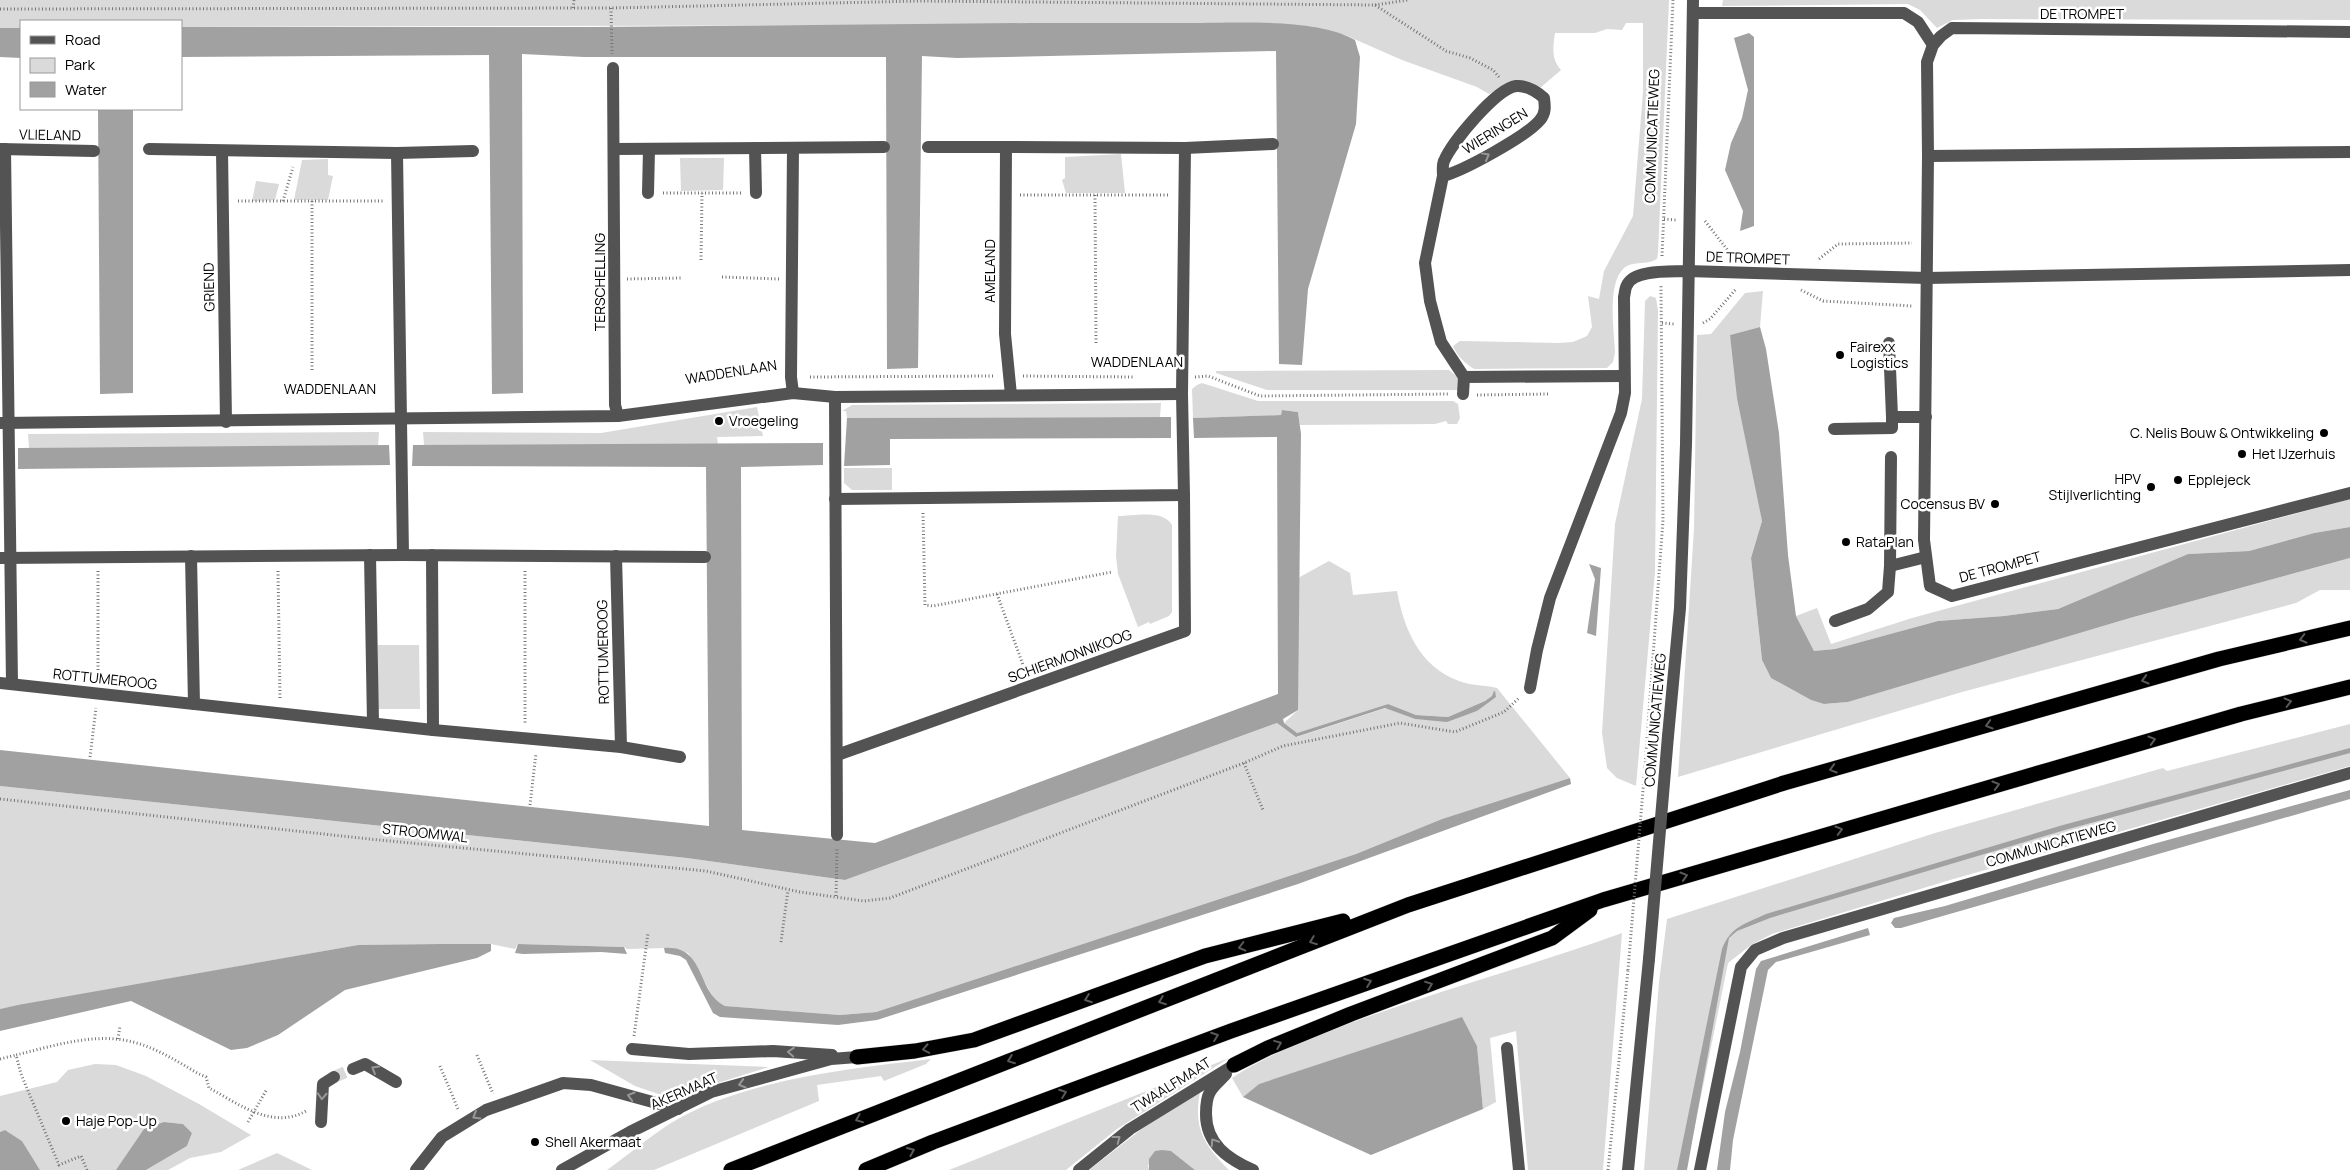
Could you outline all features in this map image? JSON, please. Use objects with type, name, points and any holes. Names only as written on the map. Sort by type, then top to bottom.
[{"type":"highway","points":[[732,1170],[1408,905],[1784,783],[2219,659],[2350,628]]},
{"type":"highway","points":[[866,1170],[933,1142],[1221,1034],[1603,900],[2232,717],[2350,687]]},
{"type":"highway","points":[[1234,1065],[1268,1048],[1351,1014],[1552,938],[1603,900]]},
{"type":"highway","points":[[857,1057],[915,1051],[974,1040],[1206,956],[1408,905]]},
{"type":"street","name":"COMMUNICATIEWEG","points":[[1628,1170],[1680,608],[1686,444],[1693,0]]},
{"type":"street","points":[[1693,13],[1904,12],[1918,22],[1933,45]]},
{"type":"street","name":"DE TROMPET","points":[[2350,32],[1952,28],[1933,45],[1927,62],[1928,156],[1924,540],[1930,586],[1952,596],[2350,493]]},
{"type":"street","name":"TERSCHELLING","points":[[613,68],[615,405],[618,416]]},
{"type":"street","name":"WIERINGEN","points":[[1442,176],[1455,173],[1493,152],[1540,120],[1545,110],[1544,98],[1525,86],[1514,86],[1504,92],[1472,120],[1443,162],[1425,263],[1430,301],[1441,342],[1464,376]]},
{"type":"street","points":[[928,147],[1185,148],[1273,144]]},
{"type":"street","points":[[614,149],[884,147]]},
{"type":"street","name":"AMELAND","points":[[1006,147],[1005,334],[1011,395]]},
{"type":"street","points":[[755,148],[756,193]]},
{"type":"street","points":[[793,148],[791,378],[793,393]]},
{"type":"street","points":[[1182,394],[1185,148]]},
{"type":"street","name":"VLIELAND","points":[[3,423],[2,149],[94,151]]},
{"type":"street","points":[[149,149],[297,152],[473,151]]},
{"type":"street","points":[[648,193],[649,149]]},
{"type":"street","name":"GRIEND","points":[[222,151],[226,422]]},
{"type":"street","points":[[397,152],[403,555]]},
{"type":"street","points":[[1928,156],[2350,152]]},
{"type":"street","name":"DE TROMPET","points":[[1688,271],[1927,278],[2350,270]]},
{"type":"street","points":[[1530,688],[1550,598],[1621,413],[1625,393],[1624,297],[1627,284],[1642,274],[1688,271]]},
{"type":"street","points":[[1834,428],[1892,428],[1889,343]]},
{"type":"street","points":[[1463,394],[1464,376],[1624,376]]},
{"type":"street","name":"WADDENLAAN","points":[[3,423],[226,422],[618,416],[793,393],[835,397],[1182,394]]},
{"type":"street","name":"SCHIERMONNIKOOG","points":[[837,755],[1185,631],[1182,394]]},
{"type":"street","points":[[835,397],[837,835]]},
{"type":"street","points":[[1892,417],[1926,417]]},
{"type":"street","name":"ROTTUMEROOG","points":[[3,423],[6,683],[433,730],[620,747],[680,757]]},
{"type":"street","points":[[1834,620],[1868,609],[1888,592],[1891,457]]},
{"type":"street","points":[[835,499],[1184,495]]},
{"type":"street","points":[[370,555],[373,723]]},
{"type":"street","points":[[5,558],[370,555],[705,557]]},
{"type":"street","points":[[432,555],[433,730]]},
{"type":"street","points":[[191,556],[194,704]]},
{"type":"street","name":"ROTTUMEROOG","points":[[616,556],[620,747]]},
{"type":"street","points":[[1890,566],[1926,557]]},
{"type":"street","name":"COMMUNICATIEWEG","points":[[1700,1170],[1741,967],[1755,950],[1792,935],[2349,773]]},
{"type":"street","points":[[1507,1048],[1518,1170]]},
{"type":"street","points":[[632,1049],[689,1054],[773,1051],[857,1057]]},
{"type":"street","name":"AKERMAAT","points":[[562,1170],[630,1132],[711,1092],[831,1059],[857,1057]]},
{"type":"street","points":[[353,1069],[366,1064],[396,1082]]},
{"type":"street","name":"TWAALFMAAT","points":[[1234,1065],[1209,1093],[1206,1124],[1210,1137],[1220,1150],[1240,1166],[1253,1170]]},
{"type":"street","name":"TWAALFMAAT","points":[[1079,1170],[1130,1129],[1234,1065]]},
{"type":"street","points":[[321,1122],[323,1084],[334,1077]]},
{"type":"street","points":[[416,1170],[442,1136],[486,1110],[563,1083],[591,1084],[678,1109]]},
{"type":"path","points":[[573,8],[574,0]]},
{"type":"path","points":[[0,9],[611,8],[919,1],[1375,5],[1408,0]]},
{"type":"path","name":"COMMUNICATIEWEG","points":[[1662,272],[1673,0]]},
{"type":"path","points":[[1375,5],[1446,51],[1470,58],[1493,70],[1501,80],[1504,92]]},
{"type":"path","points":[[611,8],[613,68]]},
{"type":"path","points":[[283,201],[297,152]]},
{"type":"path","points":[[648,193],[756,193]]},
{"type":"path","points":[[701,260],[702,193]]},
{"type":"path","points":[[1006,195],[1185,195]]},
{"type":"path","points":[[1095,195],[1096,343]]},
{"type":"path","points":[[312,201],[312,371]]},
{"type":"path","points":[[223,202],[398,201]]},
{"type":"path","name":"DE TROMPET","points":[[1664,219],[1705,221],[1731,256],[1740,258]]},
{"type":"path","points":[[1811,260],[1820,259],[1838,244],[1927,244]]},
{"type":"path","points":[[722,277],[792,280]]},
{"type":"path","points":[[615,279],[682,278]]},
{"type":"path","name":"DE TROMPET","points":[[1662,323],[1687,325],[1702,323],[1710,319],[1733,290],[1741,286]]},
{"type":"path","name":"DE TROMPET","points":[[1794,287],[1823,301],[1927,307]]},
{"type":"path","name":"COMMUNICATIEWEG","points":[[1608,1170],[1628,970],[1663,520],[1661,290]]},
{"type":"path","name":"WADDENLAAN","points":[[1183,377],[1208,376],[1260,396],[1463,394]]},
{"type":"path","name":"WADDENLAAN","points":[[791,378],[1135,377]]},
{"type":"path","points":[[923,498],[925,605],[933,606],[1112,572]]},
{"type":"path","points":[[276,556],[280,713]]},
{"type":"path","points":[[524,556],[532,739],[530,805]]},
{"type":"path","points":[[90,757],[97,693],[99,601],[97,557]]},
{"type":"path","points":[[997,594],[1030,686]]},
{"type":"path","name":"STROOMWAL","points":[[0,798],[379,840],[706,871],[788,890],[864,901],[890,898],[1244,763],[1283,746],[1400,723],[1454,732],[1504,712],[1530,688]]},
{"type":"path","points":[[1244,763],[1263,810]]},
{"type":"path","points":[[836,896],[837,835]]},
{"type":"path","points":[[781,942],[788,890]]},
{"type":"path","points":[[632,1049],[648,933]]},
{"type":"path","points":[[118,1039],[120,1026]]},
{"type":"path","points":[[0,1059],[82,1041],[118,1039],[156,1050],[206,1077],[209,1088],[254,1112],[272,1118],[292,1118],[322,1102]]},
{"type":"path","points":[[16,1055],[21,1074],[60,1165],[81,1156],[87,1170]]},
{"type":"path","points":[[477,1056],[498,1106]]},
{"type":"path","points":[[440,1066],[465,1123]]},
{"type":"path","points":[[248,1122],[267,1089]]},
{"type":"green space","points":[[0,0],[1669,0],[1658,253],[1657,259],[1653,261],[1627,266],[1620,272],[1616,281],[1613,305],[1615,352],[1613,362],[1607,368],[1474,369],[1462,359],[1453,346],[1460,341],[1573,342],[1587,336],[1592,327],[1588,296],[1599,299],[1604,271],[1633,216],[1643,92],[1643,23],[1626,23],[1622,30],[1607,29],[1595,33],[1555,33],[1554,57],[1561,70],[1540,88],[1506,85],[1489,94],[1477,87],[1402,60],[1345,35],[1275,24],[182,27],[182,20],[20,20],[20,28],[0,28]]},
{"type":"green space","points":[[1723,0],[2350,0],[2350,20],[1982,19],[1953,20],[1937,28],[1920,10],[1908,4],[1722,6]]},
{"type":"green space","points":[[1121,154],[1125,193],[1066,193],[1062,180],[1065,178],[1065,157]]},
{"type":"green space","points":[[680,158],[724,158],[723,190],[681,191]]},
{"type":"green space","points":[[328,159],[328,175],[333,176],[328,200],[294,200],[302,160]]},
{"type":"green space","points":[[256,181],[279,184],[275,200],[252,201]]},
{"type":"green space","points":[[1763,291],[1760,327],[1730,335],[1762,521],[1751,558],[1762,660],[1771,678],[1811,700],[1825,704],[1848,702],[2130,618],[2350,558],[2350,590],[2320,590],[2296,603],[1962,692],[1678,777],[1694,529],[1697,335],[1711,334],[1745,293]]},
{"type":"green space","points":[[1650,296],[1656,298],[1658,310],[1655,572],[1636,786],[1617,778],[1607,768],[1602,733],[1615,524],[1642,399],[1645,301]]},
{"type":"green space","points":[[1449,370],[1464,382],[1459,390],[1267,390],[1216,373],[1216,371]]},
{"type":"green space","points":[[1202,383],[1258,401],[1453,401],[1458,404],[1460,418],[1457,424],[1448,424],[1446,421],[1435,424],[1300,425],[1298,412],[1282,410],[1281,415],[1193,418],[1192,389]]},
{"type":"green space","points":[[1161,403],[1160,417],[847,418],[846,411],[842,411],[852,405]]},
{"type":"green space","points":[[757,407],[763,436],[717,437],[718,444],[424,445],[423,432],[601,433]]},
{"type":"green space","points":[[379,432],[378,446],[29,448],[28,434]]},
{"type":"green space","points":[[844,468],[892,468],[892,490],[852,490],[844,483]]},
{"type":"green space","points":[[2350,499],[2350,527],[2314,533],[2249,551],[2188,554],[2058,609],[2004,616],[1938,621],[1835,649],[1814,651],[1796,616],[1817,608],[1831,644],[1912,618]]},
{"type":"green space","points":[[1155,515],[1168,520],[1172,525],[1172,612],[1169,616],[1138,627],[1118,574],[1116,556],[1118,516]]},
{"type":"green space","points":[[1329,561],[1350,573],[1353,595],[1397,591],[1409,632],[1416,645],[1433,666],[1459,681],[1497,688],[1570,778],[1442,819],[1356,854],[876,1012],[840,1015],[725,1006],[716,1002],[688,953],[667,948],[627,949],[624,947],[518,944],[515,949],[491,944],[358,945],[0,1009],[0,786],[687,858],[845,880],[1277,723],[1297,737],[1386,708],[1415,719],[1447,721],[1477,711],[1492,696],[1448,717],[1416,715],[1388,704],[1297,733],[1284,723],[1298,710],[1298,578]]},
{"type":"green space","points":[[378,645],[419,645],[420,709],[377,709]]},
{"type":"green space","points":[[2350,724],[2350,766],[1950,880],[1772,934],[1751,945],[1728,963],[1686,1170],[1644,1170],[1659,982],[1667,919],[1935,833],[2163,768],[2167,771]]},
{"type":"green space","points":[[1622,933],[1603,1170],[1528,1170],[1516,1031],[1490,1038],[1496,1102],[1483,1109],[1477,1046],[1462,1018],[1259,1084],[1243,1097],[1232,1078],[1277,1053],[1356,1021]]},
{"type":"green space","points":[[1229,1058],[1117,1129],[1066,1170],[949,1170]]},
{"type":"green space","points":[[931,1059],[926,1064],[884,1081],[881,1076],[817,1085],[819,1101],[654,1170],[607,1170],[671,1123],[700,1108],[731,1096],[797,1078]]},
{"type":"green space","points":[[590,1060],[769,1067],[670,1098],[635,1086]]},
{"type":"green space","points":[[95,1064],[116,1065],[146,1076],[199,1104],[251,1135],[221,1152],[190,1158],[168,1170],[146,1170],[187,1146],[192,1133],[183,1124],[164,1122],[116,1170],[40,1170],[22,1141],[5,1130],[0,1132],[0,1096],[57,1082],[68,1070]]},
{"type":"green space","points":[[1200,1092],[1198,1116],[1202,1135],[1213,1152],[1229,1170],[1195,1170],[1171,1151],[1148,1165],[1149,1170],[1089,1170],[1143,1128]]},
{"type":"green space","points":[[277,1153],[312,1170],[238,1170]]},
{"type":"water","points":[[1276,23],[1320,28],[1355,40],[1360,57],[1356,124],[1308,289],[1302,365],[1279,364],[1276,51],[957,58],[922,56],[918,368],[887,369],[886,57],[584,57],[522,54],[523,393],[492,394],[489,55],[182,57],[182,27],[594,27]]},
{"type":"water","points":[[0,28],[20,28],[20,58],[0,57]]},
{"type":"water","points":[[1749,33],[1754,37],[1754,226],[1740,231],[1743,211],[1725,170],[1731,143],[1742,118],[1748,90],[1734,38]]},
{"type":"water","points":[[98,110],[133,110],[133,393],[100,394]]},
{"type":"water","points":[[1760,327],[1766,349],[1779,433],[1788,555],[1796,616],[1814,651],[1835,649],[1938,621],[2004,616],[2058,609],[2188,554],[2249,551],[2314,533],[2350,527],[2350,558],[2130,618],[1848,702],[1824,704],[1811,700],[1771,678],[1762,660],[1751,558],[1762,521],[1737,398],[1730,335]]},
{"type":"water","points":[[1282,410],[1298,412],[1301,434],[1298,710],[1283,719],[1284,723],[1297,733],[1388,704],[1416,715],[1448,717],[1485,701],[1495,691],[1496,697],[1477,711],[1447,722],[1415,719],[1385,708],[1296,737],[1277,723],[845,880],[687,858],[0,786],[0,750],[709,826],[706,467],[412,466],[413,445],[823,443],[823,465],[741,467],[742,830],[875,843],[1278,694],[1277,437],[1194,438],[1193,418],[1281,415]]},
{"type":"water","points":[[1171,417],[1171,438],[890,439],[890,465],[844,466],[847,418]]},
{"type":"water","points":[[389,445],[390,465],[18,469],[18,448]]},
{"type":"water","points":[[1589,564],[1601,568],[1596,636],[1587,633],[1595,579]]},
{"type":"water","points":[[2350,748],[2350,753],[2065,830],[1770,918],[1737,931],[1729,938],[1687,1170],[1677,1170],[1722,949],[1734,930],[1745,923],[1766,914],[2063,825]]},
{"type":"water","points":[[1570,778],[1571,784],[1298,884],[877,1020],[838,1025],[720,1017],[713,1013],[686,960],[680,956],[665,953],[664,948],[677,949],[687,954],[694,961],[709,991],[725,1006],[840,1015],[876,1012],[1356,854],[1442,819]]},
{"type":"water","points":[[2350,790],[2350,799],[1901,928],[1895,928],[1891,923],[1894,918],[1945,906],[2153,844]]},
{"type":"water","points":[[1868,928],[1870,935],[1776,962],[1768,970],[1733,1140],[1730,1170],[1717,1170],[1725,1112],[1740,1052],[1756,969],[1761,961]]},
{"type":"water","points":[[491,944],[491,951],[477,958],[345,990],[278,1035],[247,1048],[231,1050],[131,1001],[0,1031],[0,1009],[18,1005],[358,945]]},
{"type":"water","points":[[518,944],[624,947],[627,954],[601,952],[523,954],[515,953]]},
{"type":"water","points":[[1462,1017],[1477,1046],[1483,1109],[1371,1155],[1243,1097],[1259,1084]]},
{"type":"water","points":[[164,1122],[183,1124],[192,1133],[187,1146],[146,1170],[116,1170],[144,1129]]},
{"type":"water","points":[[5,1130],[22,1141],[40,1170],[0,1170],[0,1132]]},
{"type":"water","points":[[1155,1151],[1171,1151],[1195,1170],[1149,1170],[1149,1159]]},
{"type":"tunnel","points":[[334,1077],[353,1069]]},
{"type":"place","name":"Fairexx Logistics","points":[[1840,355]]},
{"type":"place","name":"Vroegeling","points":[[719,421]]},
{"type":"place","name":"C. Nelis Bouw & Ontwikkeling","points":[[2324,433]]},
{"type":"place","name":"Het IJzerhuis","points":[[2242,454]]},
{"type":"place","name":"Epplejeck","points":[[2178,480]]},
{"type":"place","name":"HPV Stijlverlichting","points":[[2151,487]]},
{"type":"place","name":"Cocensus BV","points":[[1995,504]]},
{"type":"place","name":"RataPlan","points":[[1846,542]]},
{"type":"place","name":"Haje Pop-Up","points":[[66,1121]]},
{"type":"place","name":"Shell Akermaat","points":[[535,1142]]}]
